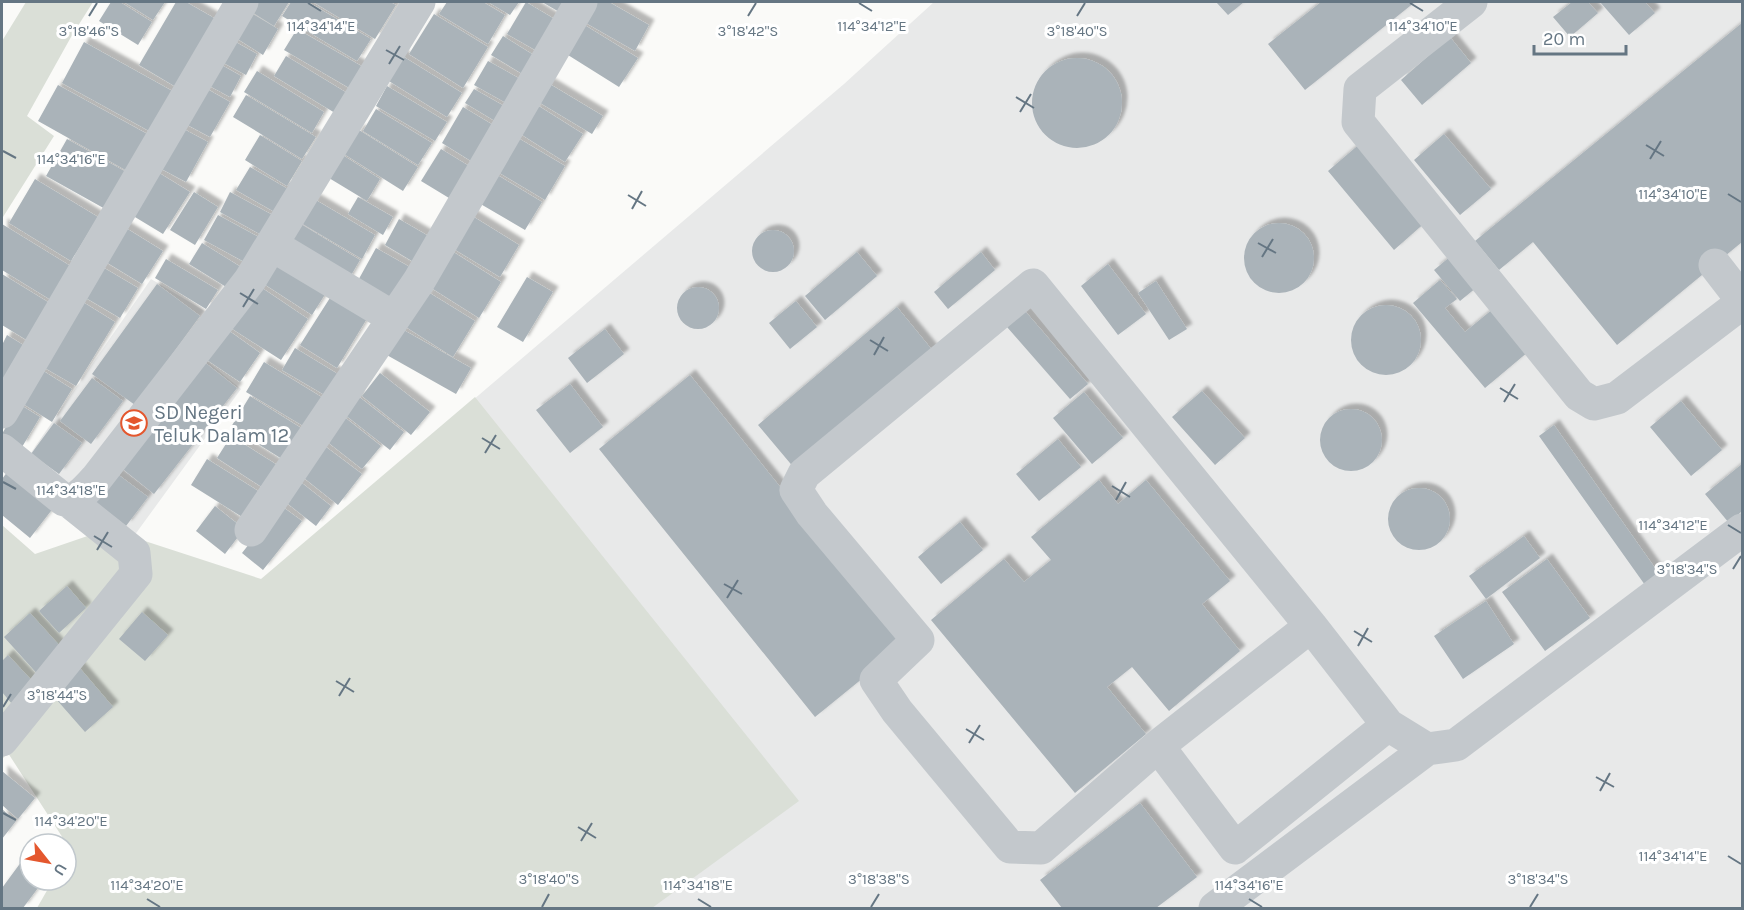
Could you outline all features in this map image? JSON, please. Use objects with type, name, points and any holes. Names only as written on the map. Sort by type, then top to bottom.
[{"type":"street","points":[[2,412],[242,2]]},
{"type":"street","points":[[69,501],[81,494],[96,479],[250,280],[419,2]]},
{"type":"street","points":[[251,530],[419,281],[581,2]]},
{"type":"street","points":[[1471,2],[1359,89],[1358,122],[1579,395],[1594,404],[1617,398],[1743,302],[1715,265]]},
{"type":"street","points":[[272,244],[394,318]]},
{"type":"street","points":[[1311,626],[1158,746],[1041,848],[1010,847],[897,711],[876,680],[918,640],[812,514],[796,490],[804,474],[1034,285],[1311,626],[1388,725],[1427,748]]},
{"type":"street","points":[[2,740],[136,574],[134,553],[69,501],[64,500],[3,454]]},
{"type":"street","points":[[1215,909],[1427,748],[1456,745],[1743,530]]},
{"type":"street","points":[[1158,746],[1235,848],[1388,725]]},
{"type":"shaded area","points":[[26,2],[93,2],[27,116],[54,136],[3,217],[2,41]]},
{"type":"shaded area","points":[[934,2],[1742,2],[1742,908],[478,908],[277,567],[844,84]]},
{"type":"shaded area","name":"SD Negeri Teluk Dalam 12","points":[[151,279],[208,313],[187,345],[241,389],[134,536],[28,457]]},
{"type":"shaded area","points":[[475,397],[799,801],[652,908],[37,908],[46,892],[78,892],[78,832],[59,832],[8,753],[2,759],[2,525],[35,554],[108,529],[261,579]]},
{"type":"building","points":[[111,2],[120,2],[152,22],[138,45],[99,21]]},
{"type":"building","points":[[124,2],[165,2],[153,20]]},
{"type":"building","points":[[176,2],[186,2],[221,22],[181,90],[139,65]]},
{"type":"building","points":[[251,2],[289,2],[274,26],[247,9]]},
{"type":"building","points":[[291,2],[308,2],[371,39],[357,61],[282,16]]},
{"type":"building","points":[[313,2],[390,2],[396,5],[375,39]]},
{"type":"building","points":[[447,2],[483,2],[505,15],[488,44],[439,14]]},
{"type":"building","points":[[488,2],[519,2],[510,15]]},
{"type":"building","points":[[526,2],[556,20],[537,51],[507,34]]},
{"type":"building","points":[[542,2],[568,2],[561,13]]},
{"type":"building","points":[[589,2],[609,2],[649,25],[635,51],[579,19]]},
{"type":"building","points":[[1216,2],[1244,2],[1228,15]]},
{"type":"building","points":[[1321,2],[1415,2],[1305,90],[1268,44]]},
{"type":"building","points":[[1572,2],[1588,2],[1598,13],[1570,37],[1553,17]]},
{"type":"building","points":[[1600,2],[1645,2],[1655,13],[1629,35]]},
{"type":"building","points":[[248,11],[278,29],[263,55],[233,36]]},
{"type":"building","points":[[434,14],[488,47],[463,88],[409,54]]},
{"type":"building","points":[[578,21],[638,58],[619,87],[560,50]]},
{"type":"building","points":[[1742,23],[1742,242],[1617,345],[1533,242],[1499,270],[1475,241]]},
{"type":"building","points":[[297,29],[363,67],[351,89],[284,50]]},
{"type":"building","points":[[503,36],[535,56],[524,75],[491,55]]},
{"type":"building","points":[[1450,37],[1471,63],[1422,105],[1401,80]]},
{"type":"building","points":[[232,40],[257,54],[246,75],[220,61]]},
{"type":"building","points":[[84,42],[174,92],[151,132],[62,83]]},
{"type":"building","points":[[399,54],[462,93],[447,117],[384,78]]},
{"type":"building","points":[[286,56],[347,93],[335,113],[274,76]]},
{"type":"building","points":[[1077,58],[1094,61],[1109,71],[1119,86],[1122,103],[1119,120],[1109,135],[1094,145],[1077,148],[1060,145],[1045,135],[1035,120],[1032,103],[1035,86],[1045,71],[1060,61]]},
{"type":"building","points":[[488,61],[522,80],[508,104],[474,85]]},
{"type":"building","points":[[218,63],[241,76],[230,97],[206,84]]},
{"type":"building","points":[[257,71],[324,112],[312,133],[244,92]]},
{"type":"building","points":[[548,83],[603,116],[592,134],[537,101]]},
{"type":"building","points":[[58,85],[149,135],[129,172],[38,121]]},
{"type":"building","points":[[200,85],[230,102],[210,137],[180,121]]},
{"type":"building","points":[[387,86],[447,122],[435,141],[376,106]]},
{"type":"building","points":[[474,89],[504,106],[495,121],[465,103]]},
{"type":"building","points":[[246,95],[316,137],[302,159],[233,117]]},
{"type":"building","points":[[537,105],[583,134],[565,162],[519,133]]},
{"type":"building","points":[[463,107],[493,125],[471,161],[442,143]]},
{"type":"building","points":[[376,109],[432,143],[418,165],[363,131]]},
{"type":"building","points":[[178,126],[208,142],[186,182],[156,166]]},
{"type":"building","points":[[359,130],[418,167],[403,191],[344,154]]},
{"type":"building","points":[[1444,134],[1491,189],[1460,215],[1414,160]]},
{"type":"building","points":[[260,135],[302,161],[287,186],[245,160]]},
{"type":"building","points":[[513,135],[565,166],[545,200],[493,169]]},
{"type":"building","points":[[67,139],[128,173],[107,210],[46,176]]},
{"type":"building","points":[[1362,142],[1428,220],[1394,250],[1328,171]]},
{"type":"building","points":[[441,149],[469,166],[449,198],[421,181]]},
{"type":"building","points":[[338,152],[380,179],[367,201],[324,175]]},
{"type":"building","points":[[250,167],[293,192],[280,215],[236,190]]},
{"type":"building","points":[[151,168],[190,192],[163,234],[125,211]]},
{"type":"building","points":[[489,170],[542,202],[525,230],[472,199]]},
{"type":"building","points":[[35,179],[98,217],[71,261],[9,223]]},
{"type":"building","points":[[194,192],[218,207],[195,245],[170,230]]},
{"type":"building","points":[[230,192],[278,218],[267,238],[220,212]]},
{"type":"building","points":[[358,197],[393,217],[383,235],[348,214]]},
{"type":"building","points":[[314,199],[375,235],[362,259],[301,223]]},
{"type":"building","points":[[469,214],[519,245],[500,277],[449,246]]},
{"type":"building","points":[[218,215],[264,240],[250,265],[204,240]]},
{"type":"building","points":[[399,219],[437,241],[422,267],[385,245]]},
{"type":"building","points":[[296,221],[360,260],[346,284],[281,245]]},
{"type":"building","points":[[1279,223],[1292,226],[1304,233],[1311,245],[1314,258],[1311,271],[1304,283],[1292,290],[1279,293],[1266,290],[1254,283],[1247,271],[1244,258],[1247,245],[1254,233],[1266,226]]},
{"type":"building","points":[[2,224],[72,267],[51,300],[2,270]]},
{"type":"building","points":[[121,225],[163,251],[142,284],[101,259]]},
{"type":"building","points":[[773,230],[788,236],[794,251],[788,266],[773,272],[758,266],[752,251],[758,236]]},
{"type":"building","points":[[202,243],[244,269],[231,290],[189,264]]},
{"type":"building","points":[[376,248],[415,270],[393,308],[355,286]]},
{"type":"building","points":[[447,248],[501,282],[479,318],[425,284]]},
{"type":"building","points":[[280,252],[331,285],[312,315],[261,282]]},
{"type":"building","points":[[857,252],[877,276],[825,320],[805,296]]},
{"type":"building","points":[[981,252],[995,270],[948,309],[934,292]]},
{"type":"building","points":[[1451,256],[1477,287],[1460,301],[1434,270]]},
{"type":"building","points":[[166,259],[218,290],[206,309],[155,278]]},
{"type":"building","points":[[1108,264],[1146,314],[1118,335],[1081,286]]},
{"type":"building","points":[[99,265],[138,288],[120,318],[81,295]]},
{"type":"building","points":[[2,274],[56,307],[33,344],[2,325]]},
{"type":"building","points":[[527,277],[553,292],[523,342],[497,327]]},
{"type":"building","points":[[1440,280],[1457,299],[1445,308],[1465,332],[1499,304],[1534,347],[1485,388],[1413,303]]},
{"type":"building","points":[[1156,281],[1187,329],[1169,340],[1138,293]]},
{"type":"building","points":[[157,284],[200,316],[135,405],[92,374]]},
{"type":"building","points":[[259,286],[308,319],[281,360],[231,328]]},
{"type":"building","points":[[698,287],[713,293],[719,308],[713,323],[698,329],[683,323],[677,308],[683,293]]},
{"type":"building","points":[[335,290],[371,312],[337,368],[300,345]]},
{"type":"building","points":[[428,292],[475,321],[453,357],[406,327]]},
{"type":"building","points":[[78,299],[115,322],[76,386],[38,364]]},
{"type":"building","points":[[796,301],[817,327],[790,349],[769,323]]},
{"type":"building","points":[[1386,305],[1399,308],[1411,315],[1418,327],[1421,340],[1418,353],[1411,365],[1399,372],[1386,375],[1373,372],[1361,365],[1354,353],[1351,340],[1354,327],[1361,315],[1373,308]]},
{"type":"building","points":[[897,307],[933,351],[795,469],[758,425]]},
{"type":"building","points":[[1025,311],[1088,384],[1070,399],[1007,327]]},
{"type":"building","points":[[225,328],[260,353],[240,382],[204,358]]},
{"type":"building","points":[[400,328],[471,368],[456,394],[385,354]]},
{"type":"building","points":[[605,329],[624,354],[587,383],[568,358]]},
{"type":"building","points":[[7,335],[33,351],[2,403],[2,345]]},
{"type":"building","points":[[295,348],[341,376],[328,397],[282,370]]},
{"type":"building","points":[[198,357],[237,388],[154,494],[114,462]]},
{"type":"building","points":[[264,362],[323,398],[305,427],[246,392]]},
{"type":"building","points":[[37,367],[72,389],[52,422],[17,400]]},
{"type":"building","points":[[380,373],[430,412],[411,435],[362,396]]},
{"type":"building","points":[[690,375],[906,643],[815,717],[599,449]]},
{"type":"building","points":[[92,378],[123,401],[91,444],[60,421]]},
{"type":"building","points":[[570,384],[603,427],[570,453],[536,410]]},
{"type":"building","points":[[1202,391],[1245,438],[1215,465],[1172,417]]},
{"type":"building","points":[[1084,392],[1123,438],[1092,464],[1053,418]]},
{"type":"building","points":[[250,396],[301,428],[282,459],[231,427]]},
{"type":"building","points":[[358,396],[404,432],[390,450],[344,414]]},
{"type":"building","points":[[1681,401],[1722,450],[1691,476],[1650,427]]},
{"type":"building","points":[[19,404],[40,417],[22,447],[2,434]]},
{"type":"building","points":[[1345,409],[1357,409],[1373,418],[1380,428],[1382,440],[1380,452],[1373,462],[1357,471],[1345,471],[1334,466],[1325,457],[1320,446],[1320,434],[1325,423],[1334,414]]},
{"type":"building","points":[[343,416],[381,446],[362,469],[325,440]]},
{"type":"building","points":[[54,423],[82,443],[59,474],[31,454]]},
{"type":"building","points":[[1554,425],[1660,575],[1645,585],[1539,436]]},
{"type":"building","points":[[231,436],[282,468],[268,491],[217,458]]},
{"type":"building","points":[[1058,439],[1081,467],[1039,501],[1016,474]]},
{"type":"building","points":[[322,444],[362,474],[338,505],[299,474]]},
{"type":"building","points":[[207,459],[263,494],[247,520],[191,485]]},
{"type":"building","points":[[1742,464],[1742,511],[1729,523],[1705,494]]},
{"type":"building","points":[[112,470],[148,497],[126,526],[90,498]]},
{"type":"building","points":[[8,471],[54,507],[30,538],[2,515],[2,479]]},
{"type":"building","points":[[298,480],[331,506],[316,526],[283,500]]},
{"type":"building","points":[[1099,480],[1118,504],[1146,480],[1230,581],[1202,604],[1240,651],[1169,711],[1132,667],[1107,687],[1146,734],[1075,793],[931,620],[1004,559],[1024,582],[1051,560],[1031,537]]},
{"type":"building","points":[[1413,488],[1425,488],[1441,497],[1448,507],[1450,519],[1448,531],[1441,541],[1425,550],[1413,550],[1402,545],[1393,536],[1388,525],[1388,513],[1393,502],[1402,493]]},
{"type":"building","points":[[280,505],[302,521],[263,570],[242,553]]},
{"type":"building","points":[[215,506],[244,529],[225,554],[196,531]]},
{"type":"building","points":[[960,522],[983,550],[941,584],[918,557]]},
{"type":"building","points":[[1524,536],[1540,558],[1486,599],[1469,576]]},
{"type":"building","points":[[1547,559],[1590,618],[1545,651],[1502,592]]},
{"type":"building","points":[[67,586],[86,608],[59,633],[39,611]]},
{"type":"building","points":[[1486,601],[1514,644],[1463,679],[1434,636]]},
{"type":"building","points":[[142,612],[168,635],[145,661],[119,639]]},
{"type":"building","points":[[30,613],[68,655],[41,678],[4,637]]},
{"type":"building","points":[[8,655],[35,684],[12,704],[2,692],[2,661]]},
{"type":"building","points":[[78,666],[113,707],[85,732],[49,691]]},
{"type":"building","points":[[2,771],[35,798],[18,819],[2,805]]},
{"type":"building","points":[[1140,803],[1197,877],[1156,908],[1062,908],[1040,880]]},
{"type":"building","points":[[2,809],[16,821],[2,839]]},
{"type":"building","points":[[18,866],[18,892],[35,892],[23,908],[4,908],[2,907],[2,888]]},
{"type":"place","name":"SD Negeri Teluk Dalam 12","points":[[134,423]]}]
